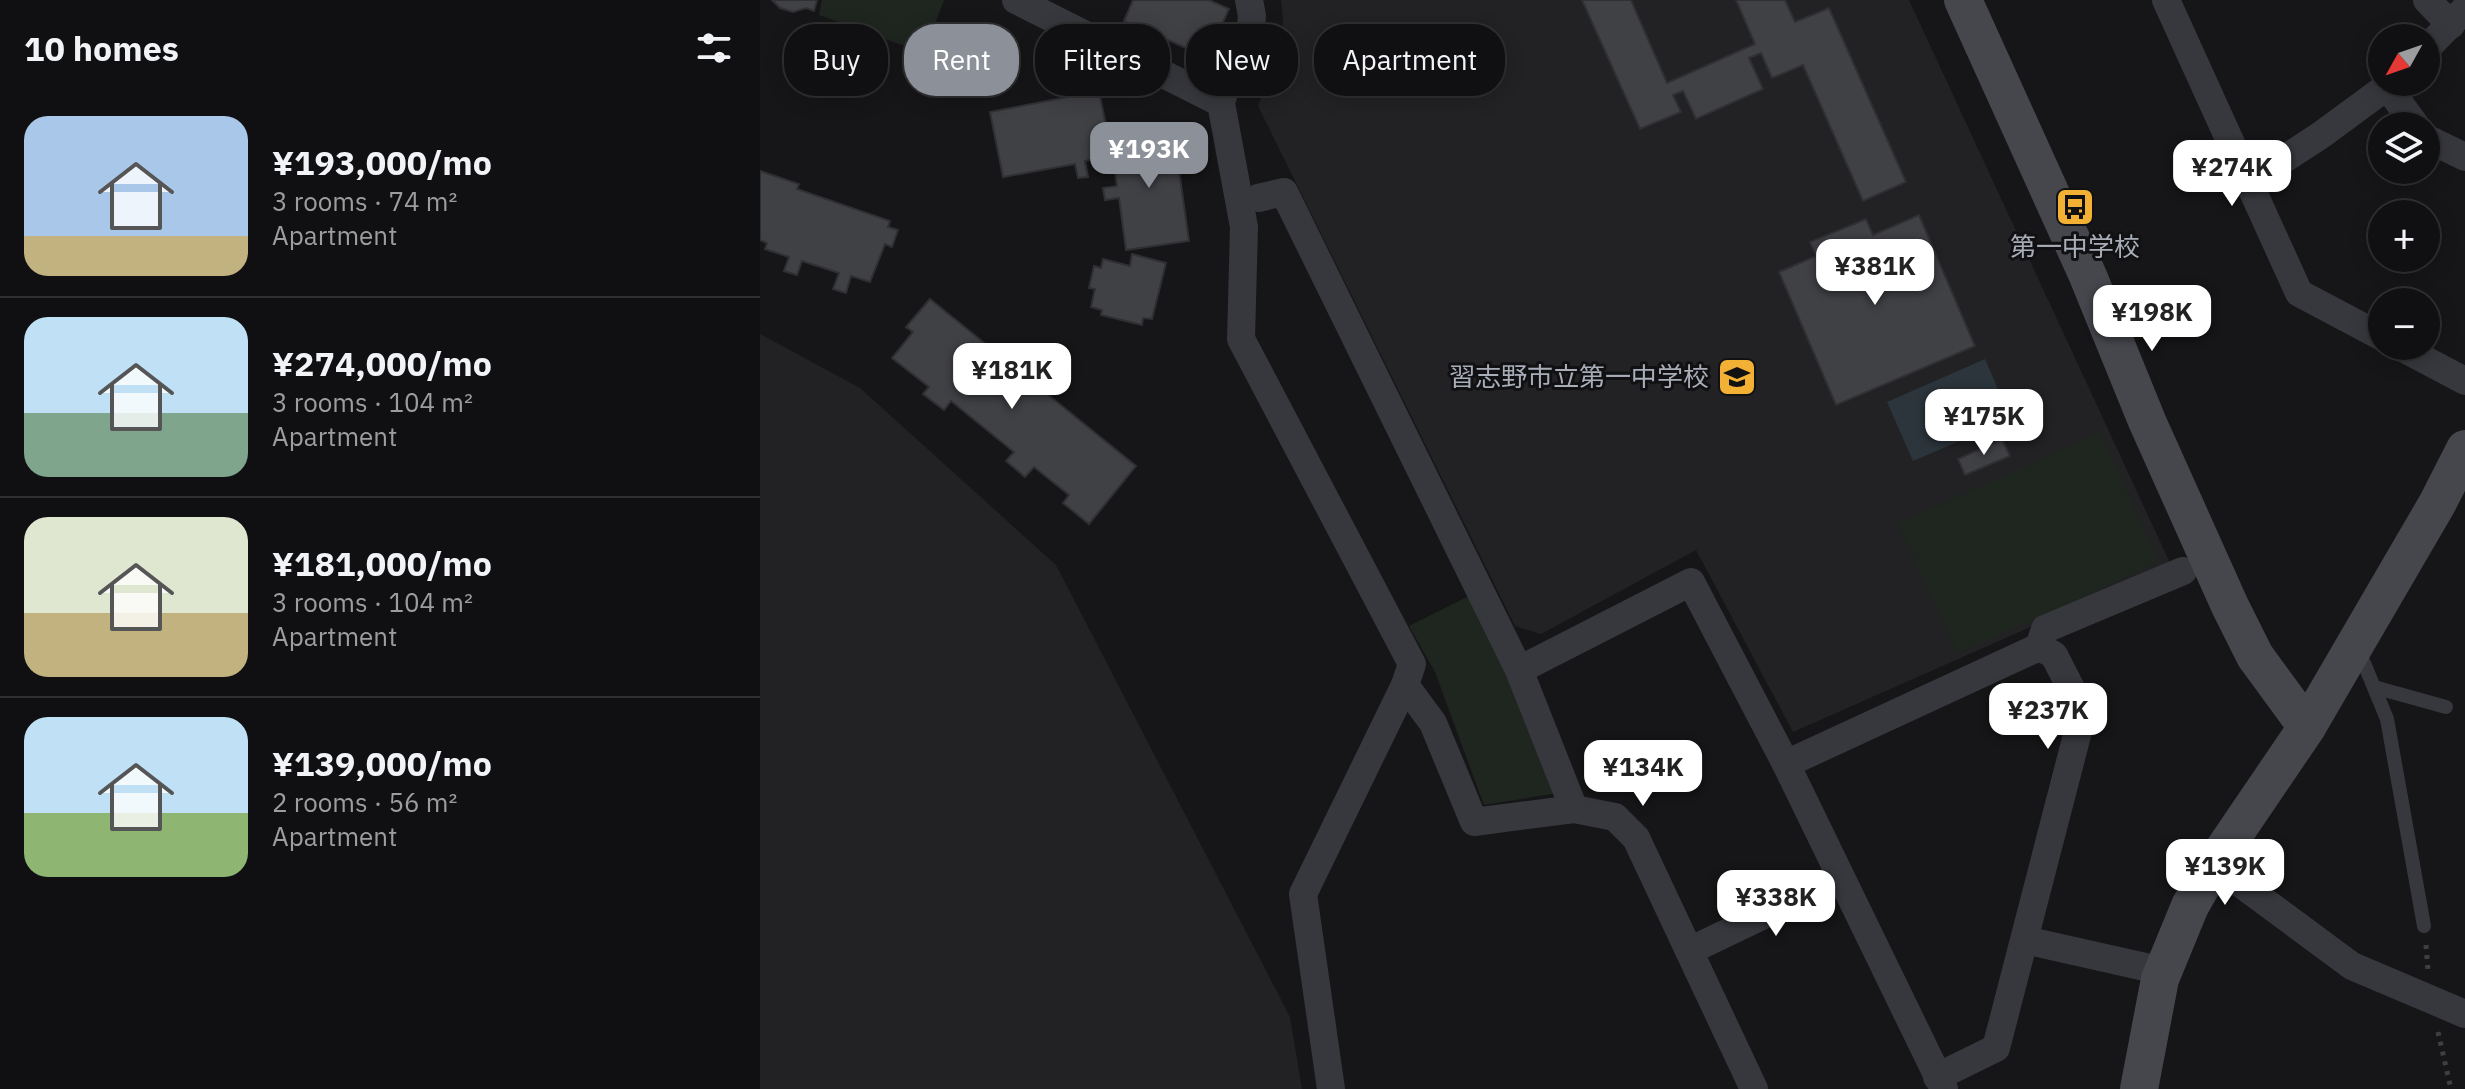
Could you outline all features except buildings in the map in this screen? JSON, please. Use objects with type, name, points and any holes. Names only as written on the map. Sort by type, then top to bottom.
[{"type":"street","points":[[1016,0],[1221,103]]},
{"type":"street","points":[[1249,0],[1252,16],[1250,36],[1228,79],[1221,103],[1244,227],[1241,339],[1412,664],[1405,685],[1303,894],[1331,1089]]},
{"type":"street","points":[[1963,0],[2088,276],[2147,421],[2224,593],[2255,656],[2307,727]]},
{"type":"street","points":[[2166,0],[2299,293],[2368,330]]},
{"type":"street","points":[[2427,0],[2458,17],[2440,35]]},
{"type":"street","points":[[2249,182],[2374,96]]},
{"type":"street","points":[[2440,145],[2465,157]]},
{"type":"street","points":[[1258,198],[1284,192],[1519,670],[1574,809]]},
{"type":"street","points":[[2425,360],[2465,381]]},
{"type":"street","points":[[2139,1089],[2163,971],[2190,906],[2214,864],[2307,727],[2437,504],[2465,449]]},
{"type":"street","points":[[1786,764],[2039,647],[2045,629],[2183,571]]},
{"type":"street","points":[[1519,670],[1691,582],[1786,764],[1940,1083],[1996,1048],[2083,712],[2054,655],[2039,647]]},
{"type":"street","points":[[1405,685],[1433,723],[1474,822],[1574,809],[1615,817],[1636,838],[1754,1089]]},
{"type":"street","points":[[2214,864],[2352,966],[2465,1014]]},
{"type":"street","points":[[1689,951],[1841,878]]},
{"type":"street","points":[[2025,940],[2163,971]]},
{"type":"lane","points":[[2356,643],[2387,719],[2424,926]]},
{"type":"lane","points":[[2374,687],[2446,707]]},
{"type":"lane","points":[[2430,998],[2465,998]]},
{"type":"path","points":[[2424,926],[2430,998],[2451,1089]]},
{"type":"shaded area","points":[[822,0],[944,0],[935,24],[904,24],[904,46],[888,40],[888,24],[844,24],[819,15]]},
{"type":"shaded area","name":"習志野市立第一中学校","points":[[1281,0],[1909,0],[2171,565],[1793,732],[1696,550],[1541,634],[1515,626],[1258,106],[1262,96],[1298,96],[1298,24],[1283,24]]},
{"type":"shaded area","points":[[760,334],[860,388],[1056,565],[1290,1017],[1302,1089],[760,1089]]},
{"type":"shaded area","points":[[1985,359],[2011,419],[1913,461],[1887,402]]},
{"type":"shaded area","points":[[2100,432],[2157,557],[2153,565],[1958,654],[1898,524]]},
{"type":"shaded area","points":[[1469,596],[1509,672],[1558,793],[1484,805],[1435,672],[1409,626]]},
{"type":"place","name":"第一中学校","points":[[2075,207]]},
{"type":"place","name":"習志野市立第一中学校","points":[[1737,377]]}]
